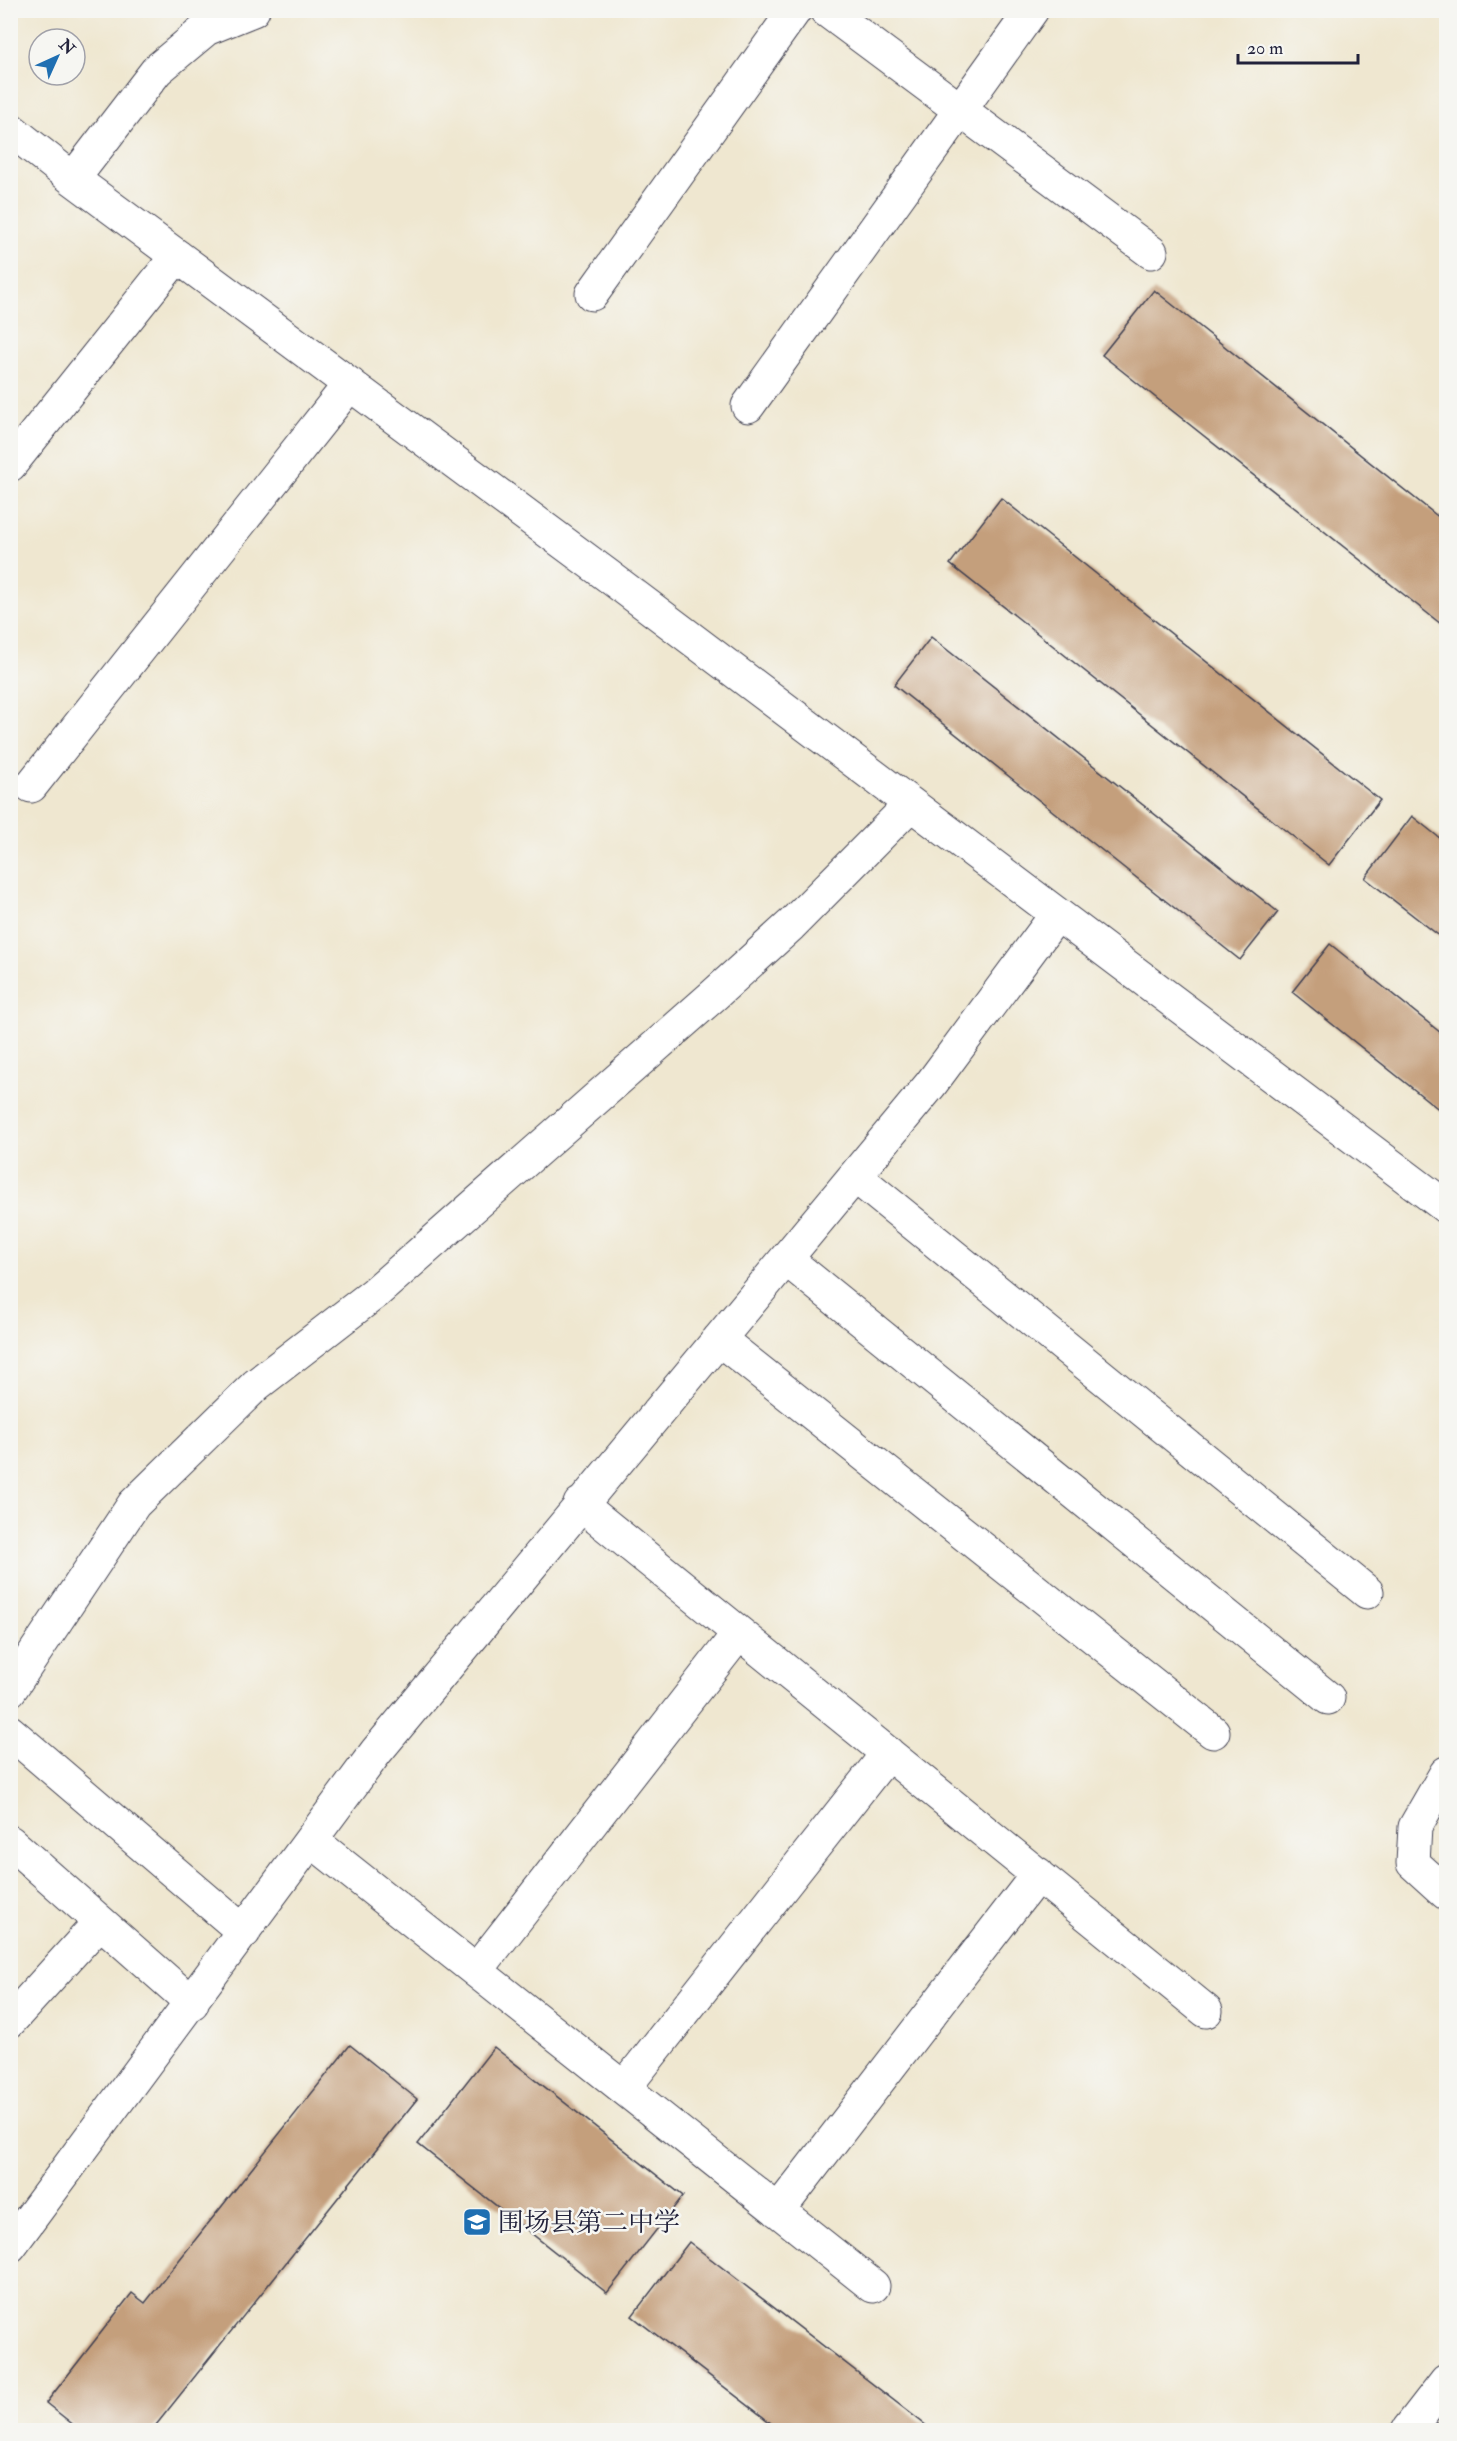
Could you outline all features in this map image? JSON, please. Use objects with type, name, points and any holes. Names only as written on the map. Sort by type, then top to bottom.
[{"type":"street","points":[[73,179],[157,70],[206,29],[253,10]]},
{"type":"street","points":[[592,294],[795,10]]},
{"type":"street","points":[[826,10],[1152,252]]},
{"type":"street","points":[[748,406],[1032,10]]},
{"type":"street","points":[[10,129],[73,179],[350,384],[1446,1207]]},
{"type":"street","points":[[10,465],[177,256]]},
{"type":"street","points":[[31,786],[350,384]]},
{"type":"street","points":[[10,1690],[134,1504],[256,1385],[375,1293],[714,995],[791,925],[910,804]]},
{"type":"street","points":[[10,2246],[376,1752],[931,1084],[1057,914]]},
{"type":"street","points":[[855,1176],[1367,1592]]},
{"type":"street","points":[[786,1259],[1329,1698]]},
{"type":"street","points":[[719,1339],[1213,1732]]},
{"type":"street","points":[[580,1504],[1206,2011]]},
{"type":"street","points":[[476,1971],[739,1633]]},
{"type":"street","points":[[10,1732],[244,1932]]},
{"type":"street","points":[[624,2088],[888,1753]]},
{"type":"street","points":[[1446,1773],[1415,1827],[1413,1863],[1446,1893]]},
{"type":"street","points":[[311,1840],[873,2286]]},
{"type":"street","points":[[10,1842],[192,2003]]},
{"type":"street","points":[[778,2211],[1038,1874]]},
{"type":"street","points":[[10,2021],[100,1922]]},
{"type":"street","points":[[1408,2430],[1446,2381]]},
{"type":"building","points":[[1154,290],[1446,523],[1446,628],[1102,355]]},
{"type":"building","points":[[1001,498],[1380,800],[1329,865],[950,564]]},
{"type":"building","points":[[931,637],[1278,912],[1240,960],[894,685]]},
{"type":"building","points":[[1412,816],[1446,843],[1446,941],[1365,878]]},
{"type":"building","points":[[1330,944],[1446,1037],[1446,1115],[1292,992]]},
{"type":"building","points":[[350,2045],[417,2099],[152,2430],[80,2430],[46,2403],[132,2293],[145,2303]]},
{"type":"building","points":[[494,2047],[683,2196],[607,2293],[418,2144]]},
{"type":"building","points":[[689,2242],[932,2430],[780,2430],[632,2316]]},
{"type":"place","name":"围场县第二中学","points":[[477,2222]]}]
